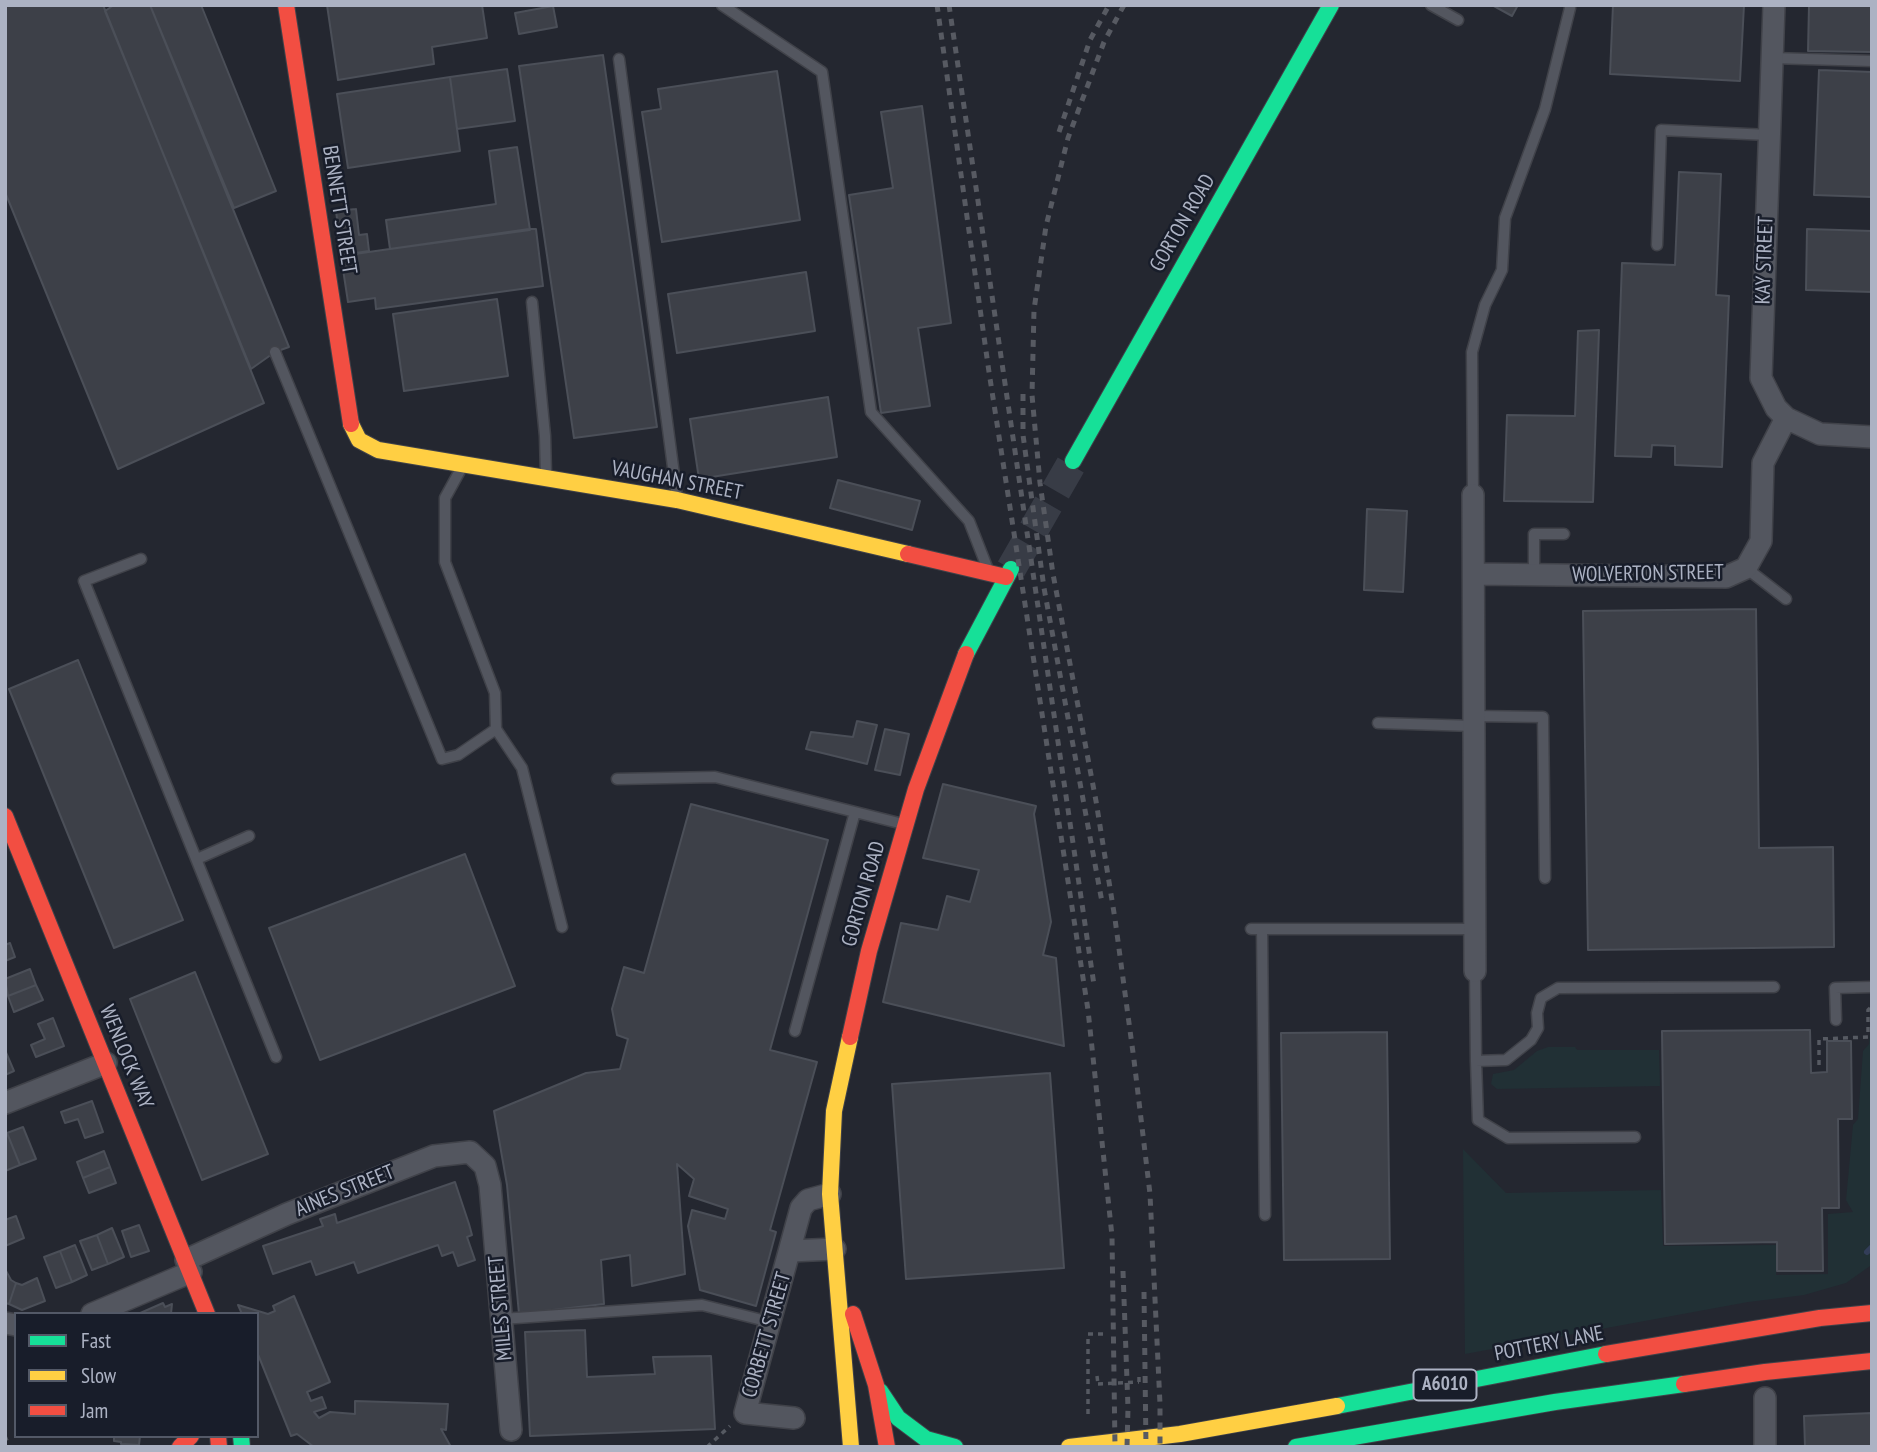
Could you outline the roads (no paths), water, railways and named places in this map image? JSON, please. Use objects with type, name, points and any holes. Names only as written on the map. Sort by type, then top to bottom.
[{"type":"main road","name":"BENNETT STREET","points":[[286,5],[350,421]]},
{"type":"main road","name":"GORTON ROAD","points":[[1073,461],[1331,5]]},
{"type":"main road","name":"VAUGHAN STREET","points":[[350,421],[359,440],[378,450],[677,500],[989,573],[1009,573]]},
{"type":"main road","name":"GORTON ROAD","points":[[851,1447],[830,1194],[834,1111],[869,951],[916,789],[961,663],[1009,573]]},
{"type":"main road","name":"WENLOCK WAY","points":[[5,816],[205,1312]]},
{"type":"main road","name":"GORTON ROAD","points":[[835,1249],[876,1385],[887,1447]]},
{"type":"main road","points":[[1820,1318],[1858,1298]]},
{"type":"main road","name":"POTTERY LANE","points":[[1069,1447],[1180,1434],[1572,1360],[1820,1318],[1872,1313]]},
{"type":"main road","name":"A6010","points":[[1296,1447],[1350,1442],[1555,1402],[1872,1361]]},
{"type":"main road","points":[[1828,1365],[1850,1368],[1872,1378]]},
{"type":"main road","points":[[1386,1397],[1584,1375]]},
{"type":"main road","points":[[876,1385],[898,1418],[926,1439],[955,1447]]},
{"type":"street","name":"KAY STREET","points":[[1774,5],[1761,378],[1776,408],[1786,418]]},
{"type":"street","points":[[1786,418],[1820,434],[1872,437]]},
{"type":"street","name":"WOLVERTON STREET","points":[[1474,574],[1726,577],[1746,568],[1762,541],[1763,463],[1786,418]]},
{"type":"street","points":[[1473,495],[1475,971]]},
{"type":"street","points":[[5,1103],[106,1063]]},
{"type":"street","name":"AINES STREET","points":[[96,1312],[286,1214],[433,1156],[470,1152],[485,1166],[490,1185]]},
{"type":"street","name":"MILES STREET","points":[[490,1185],[511,1430]]},
{"type":"street","name":"CORBETT STREET","points":[[794,1418],[745,1413],[802,1208],[808,1200],[830,1194]]},
{"type":"street","name":"CORBETT STREET","points":[[790,1251],[835,1249]]},
{"type":"street","points":[[1765,1398],[1765,1438]]},
{"type":"lane","points":[[722,5],[822,72],[871,412],[969,521],[989,573]]},
{"type":"lane","points":[[1431,5],[1458,20]]},
{"type":"lane","points":[[1473,495],[1472,352],[1485,305],[1502,270],[1505,218],[1545,109],[1570,8]]},
{"type":"lane","points":[[1772,58],[1872,61]]},
{"type":"lane","points":[[619,59],[677,500]]},
{"type":"lane","points":[[1657,245],[1661,130],[1769,135]]},
{"type":"lane","points":[[532,302],[545,436],[546,478]]},
{"type":"lane","points":[[275,352],[442,759],[458,755],[496,729]]},
{"type":"lane","points":[[464,464],[445,498],[445,562],[495,693],[496,729],[522,768],[562,927]]},
{"type":"lane","points":[[1534,574],[1534,534],[1564,534]]},
{"type":"lane","points":[[141,559],[84,581],[276,1057]]},
{"type":"lane","points":[[1746,568],[1786,599]]},
{"type":"lane","points":[[1378,723],[1543,717],[1545,878]]},
{"type":"lane","points":[[617,779],[715,777],[906,824]]},
{"type":"lane","points":[[795,1031],[855,812]]},
{"type":"lane","points":[[197,859],[250,836]]},
{"type":"lane","points":[[1265,1215],[1257,929],[1475,929]]},
{"type":"lane","points":[[1475,971],[1478,1120],[1508,1138],[1635,1137]]},
{"type":"lane","points":[[1476,1061],[1506,1060],[1531,1040],[1538,1028],[1537,1013],[1541,998],[1558,988],[1774,987]]},
{"type":"lane","points":[[1836,1020],[1835,988],[1872,987]]},
{"type":"lane","points":[[502,1319],[702,1305],[770,1322]]},
{"type":"waterway","points":[[1867,1252],[1872,1247]]},
{"type":"tunnel","points":[[1011,569],[1073,461]]},
{"type":"railway","points":[[937,5],[989,372],[1088,1010],[1112,1236],[1115,1447]]},
{"type":"railway","points":[[949,5],[1094,985]]},
{"type":"railway","points":[[1059,132],[1090,40],[1109,5]]},
{"type":"railway","points":[[1124,5],[1104,42],[1068,138],[1046,226],[1034,310],[1032,395],[1040,483],[1053,574],[1096,801],[1134,1060],[1150,1194],[1160,1447]]},
{"type":"railway","points":[[1023,394],[1023,435],[1044,588],[1102,902]]},
{"type":"railway","points":[[1123,1271],[1127,1447]]},
{"type":"railway","points":[[1144,1292],[1146,1447]]}]
